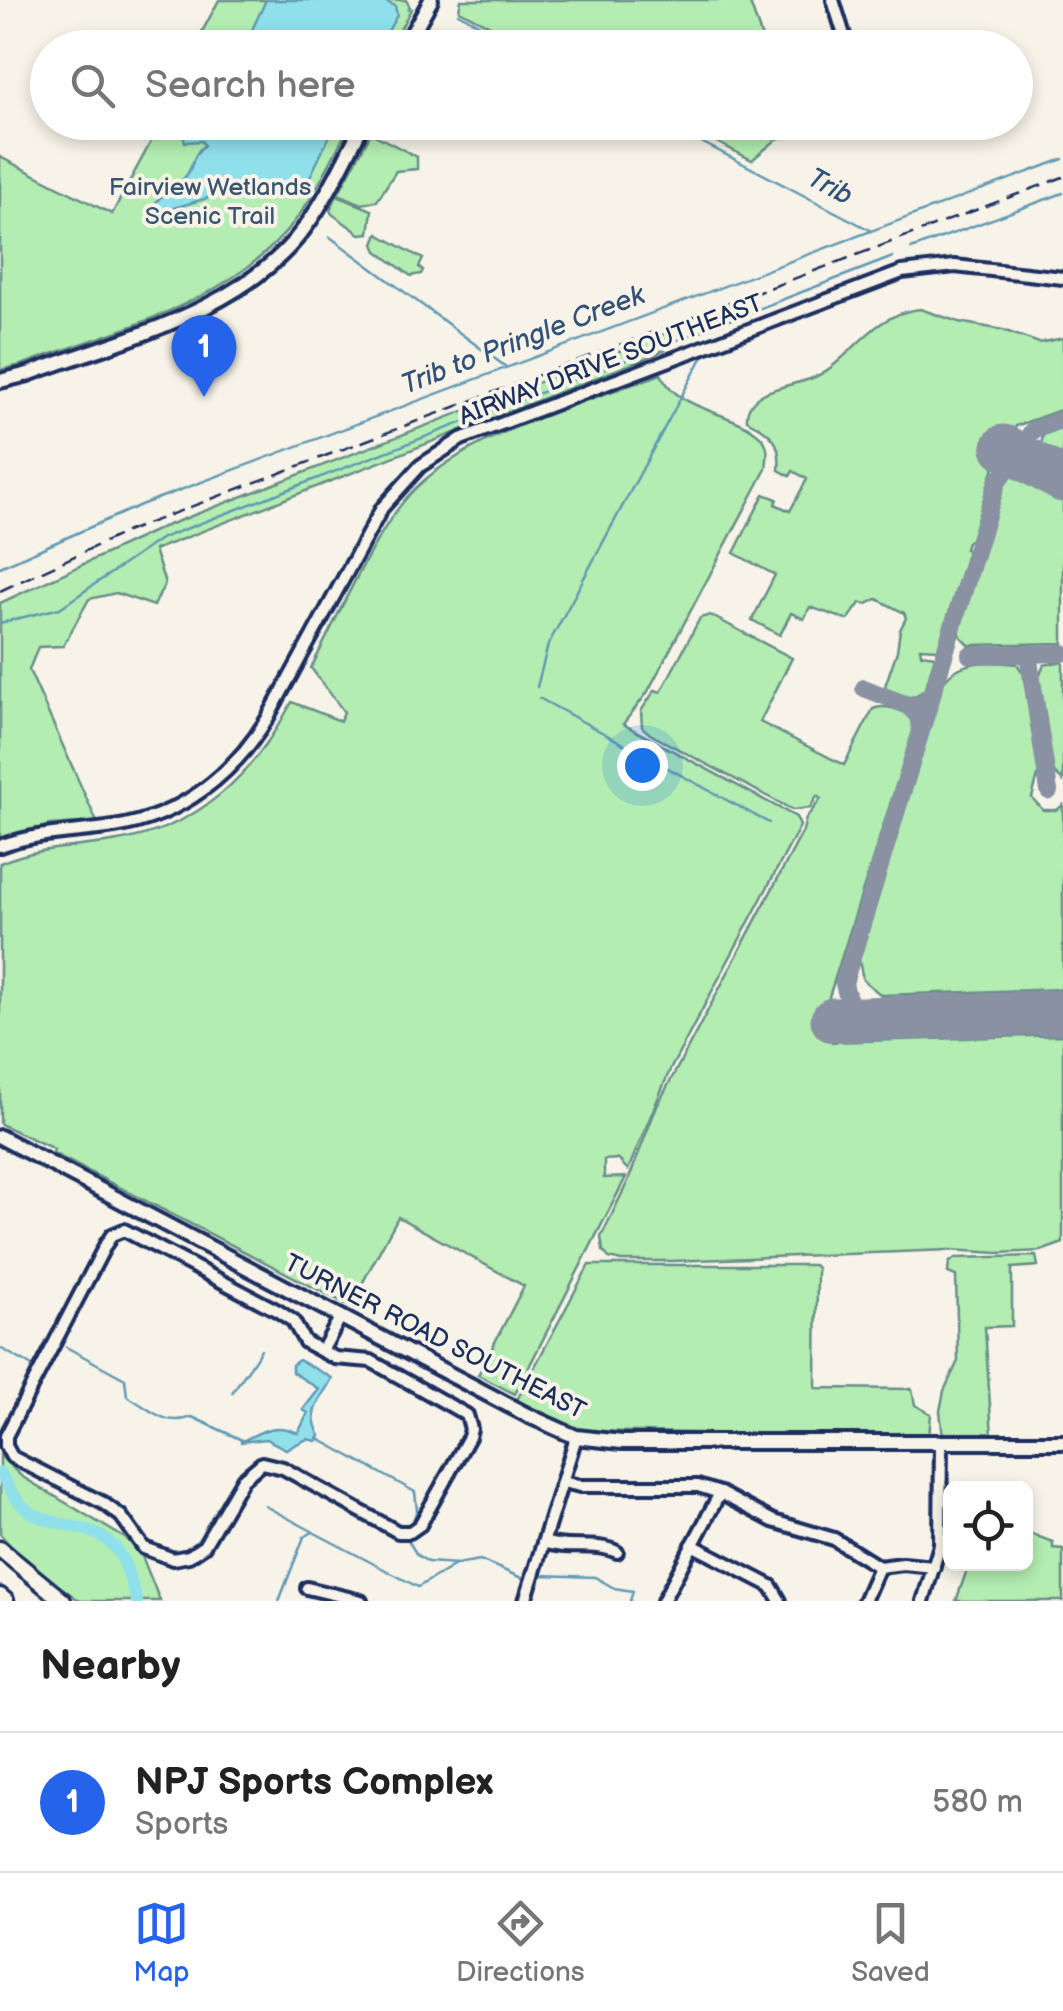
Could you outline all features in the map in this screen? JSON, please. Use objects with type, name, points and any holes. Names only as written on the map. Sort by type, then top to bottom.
[{"type":"highway","points":[[0,1549],[64,1601]]},
{"type":"highway","points":[[0,1596],[6,1601]]},
{"type":"main road","points":[[414,30],[430,0]]},
{"type":"main road","points":[[0,381],[204,308],[252,280],[304,230],[354,140]]},
{"type":"main road","name":"TURNER ROAD SOUTHEAST","points":[[0,1137],[527,1415],[576,1437],[622,1442],[1063,1442]]},
{"type":"street","points":[[834,0],[843,30]]},
{"type":"street","name":"AIRWAY DRIVE SOUTHEAST","points":[[0,846],[46,833],[142,820],[182,804],[220,778],[268,719],[382,508],[410,475],[461,438],[902,272],[956,266],[1063,278]]},
{"type":"street","points":[[119,1231],[132,1232],[278,1310],[293,1321],[305,1342],[322,1351],[341,1360],[371,1361],[461,1410],[471,1422],[468,1437],[415,1530],[398,1532],[283,1468],[262,1463],[242,1479],[204,1546],[182,1559],[166,1558],[144,1548],[114,1509],[22,1464],[12,1458],[6,1446],[6,1436],[52,1352],[60,1327],[106,1244],[119,1231]]},
{"type":"street","points":[[322,1351],[340,1316]]},
{"type":"street","points":[[525,1601],[576,1437]]},
{"type":"street","points":[[923,1601],[941,1533],[941,1444]]},
{"type":"street","points":[[563,1482],[580,1486],[698,1486],[773,1521],[834,1539],[879,1566],[934,1567]]},
{"type":"street","points":[[662,1601],[720,1493]]},
{"type":"street","points":[[544,1542],[553,1546],[606,1546],[617,1552]]},
{"type":"street","points":[[692,1546],[770,1586],[780,1601]]},
{"type":"street","points":[[864,1601],[879,1566]]},
{"type":"street","points":[[307,1588],[361,1601]]},
{"type":"green space","points":[[219,0],[406,0],[411,9],[400,30],[203,30]]},
{"type":"green space","points":[[461,0],[749,0],[759,30],[498,30],[459,10]]},
{"type":"green space","name":"Fairview Wetlands Scenic Trail","points":[[152,140],[342,140],[294,222],[238,274],[205,294],[132,326],[0,370],[0,157],[112,214]]},
{"type":"green space","points":[[367,140],[384,140],[417,157],[417,169],[396,171],[377,201],[362,204],[338,194]]},
{"type":"green space","points":[[713,140],[776,140],[752,160]]},
{"type":"green space","points":[[337,196],[372,210],[369,233],[360,234],[332,214]]},
{"type":"green space","points":[[378,234],[423,259],[421,274],[411,276],[377,251],[374,244]]},
{"type":"green space","points":[[920,309],[1039,343],[1063,338],[1063,409],[1016,426],[994,467],[967,542],[968,551],[938,649],[920,648],[921,654],[935,656],[925,690],[911,698],[884,689],[906,618],[904,613],[877,599],[860,603],[848,620],[810,607],[804,619],[791,613],[780,635],[752,620],[775,575],[734,553],[764,494],[790,511],[807,479],[793,471],[790,476],[779,470],[777,445],[747,420],[754,401],[772,390],[815,377],[888,319]]},
{"type":"green space","points":[[674,330],[665,350],[154,550],[165,583],[154,606],[116,593],[89,599],[63,646],[38,647],[29,670],[97,822],[49,825],[0,840],[0,603],[163,527]]},
{"type":"green space","points":[[661,374],[680,397],[751,429],[762,438],[767,461],[647,693],[623,724],[796,817],[800,826],[670,1070],[628,1170],[618,1159],[604,1160],[604,1178],[626,1177],[515,1394],[478,1375],[524,1286],[398,1217],[350,1306],[0,1124],[0,863],[42,851],[143,835],[197,812],[220,795],[259,753],[292,702],[340,721],[344,712],[311,668],[369,555],[409,495],[432,474],[492,438]]},
{"type":"green space","points":[[1063,427],[1063,462],[1047,453],[1041,444],[1044,433]]},
{"type":"green space","points":[[1018,475],[1063,497],[1063,643],[969,645],[959,630],[1004,486],[1011,476]]},
{"type":"green space","points":[[710,615],[792,658],[760,722],[844,765],[873,709],[893,708],[911,718],[913,732],[829,997],[832,1042],[1063,1035],[1063,1243],[1041,1251],[999,1253],[949,1250],[671,1261],[621,1261],[609,1258],[603,1251],[601,1237],[656,1108],[803,831],[806,818],[821,799],[817,796],[810,808],[793,810],[642,727],[641,711],[655,690],[661,692],[700,618]]},
{"type":"green space","points":[[1063,661],[1063,781],[1053,772],[1038,679],[1044,665]]},
{"type":"green space","points":[[1017,664],[1026,677],[1040,768],[1032,798],[1043,810],[1057,810],[1063,805],[1063,989],[881,995],[863,980],[859,960],[944,681],[968,665]]},
{"type":"green space","points":[[1036,1256],[1038,1266],[1012,1268],[1012,1326],[985,1327],[992,1437],[943,1437],[940,1411],[944,1391],[958,1361],[956,1276],[948,1273],[949,1263],[955,1258]]},
{"type":"green space","points":[[589,1265],[814,1265],[816,1388],[912,1389],[915,1405],[931,1414],[929,1437],[578,1431],[517,1400]]},
{"type":"green space","points":[[0,1455],[21,1476],[138,1546],[160,1601],[80,1601],[26,1562],[0,1534]]},
{"type":"green space","points":[[1033,1535],[1053,1542],[1053,1548],[1063,1549],[1063,1601],[956,1601],[967,1571],[1033,1571]]},
{"type":"water","points":[[266,0],[382,0],[395,6],[397,15],[389,30],[252,30]]},
{"type":"water","points":[[184,140],[328,140],[307,183],[264,192],[235,190],[150,215],[157,202],[184,179],[204,145],[202,141]]},
{"type":"water","points":[[299,1360],[332,1378],[314,1412],[320,1436],[317,1441],[307,1439],[286,1449],[266,1439],[240,1442],[274,1428],[298,1433],[308,1413],[303,1410],[319,1389],[292,1372],[292,1365]]},
{"type":"waterway","name":"Trib","points":[[458,13],[490,30]]},
{"type":"waterway","name":"Trib","points":[[698,140],[870,230]]},
{"type":"waterway","name":"Trib to Pringle Creek","points":[[0,567],[143,504],[1063,159]]},
{"type":"waterway","name":"Trib to Pringle Creek","points":[[911,249],[1063,193]]},
{"type":"waterway","name":"Trib","points":[[330,237],[506,367]]},
{"type":"waterway","points":[[0,623],[60,608],[162,538],[893,257]]},
{"type":"waterway","points":[[537,687],[548,645],[703,356]]},
{"type":"waterway","points":[[539,698],[769,823]]},
{"type":"waterway","points":[[66,1347],[125,1379],[127,1396],[158,1416],[174,1420],[192,1417],[242,1440]]},
{"type":"waterway","points":[[0,1348],[34,1367]]},
{"type":"waterway","points":[[232,1393],[261,1349]]},
{"type":"waterway","points":[[317,1438],[415,1492],[417,1510],[413,1521]]},
{"type":"waterway","points":[[0,1473],[29,1511],[107,1540],[123,1561],[137,1601]]},
{"type":"waterway","points":[[265,1506],[312,1531]]},
{"type":"waterway","points":[[279,1601],[304,1537],[313,1532],[418,1587],[457,1564]]},
{"type":"waterway","points":[[409,1542],[417,1555],[428,1562],[457,1564],[480,1560],[524,1579]]},
{"type":"waterway","points":[[541,1575],[595,1577],[614,1588],[633,1591],[630,1601]]},
{"type":"taxiway","points":[[871,1019],[852,1005],[844,983],[997,482],[1007,469],[1032,462],[1025,442],[1032,431],[1063,419]]},
{"type":"taxiway","points":[[970,655],[1063,653]]},
{"type":"taxiway","points":[[1028,654],[1049,791]]},
{"type":"taxiway","points":[[864,688],[907,705]]},
{"type":"taxiway","points":[[920,728],[918,716],[907,705],[923,703],[932,692]]},
{"type":"runway","points":[[1004,447],[1063,480]]},
{"type":"runway","points":[[833,1020],[1063,1012]]},
{"type":"railway","points":[[0,591],[128,531],[1063,177]]},
{"type":"place","name":"NPJ Sports Complex","points":[[204,397]]}]
